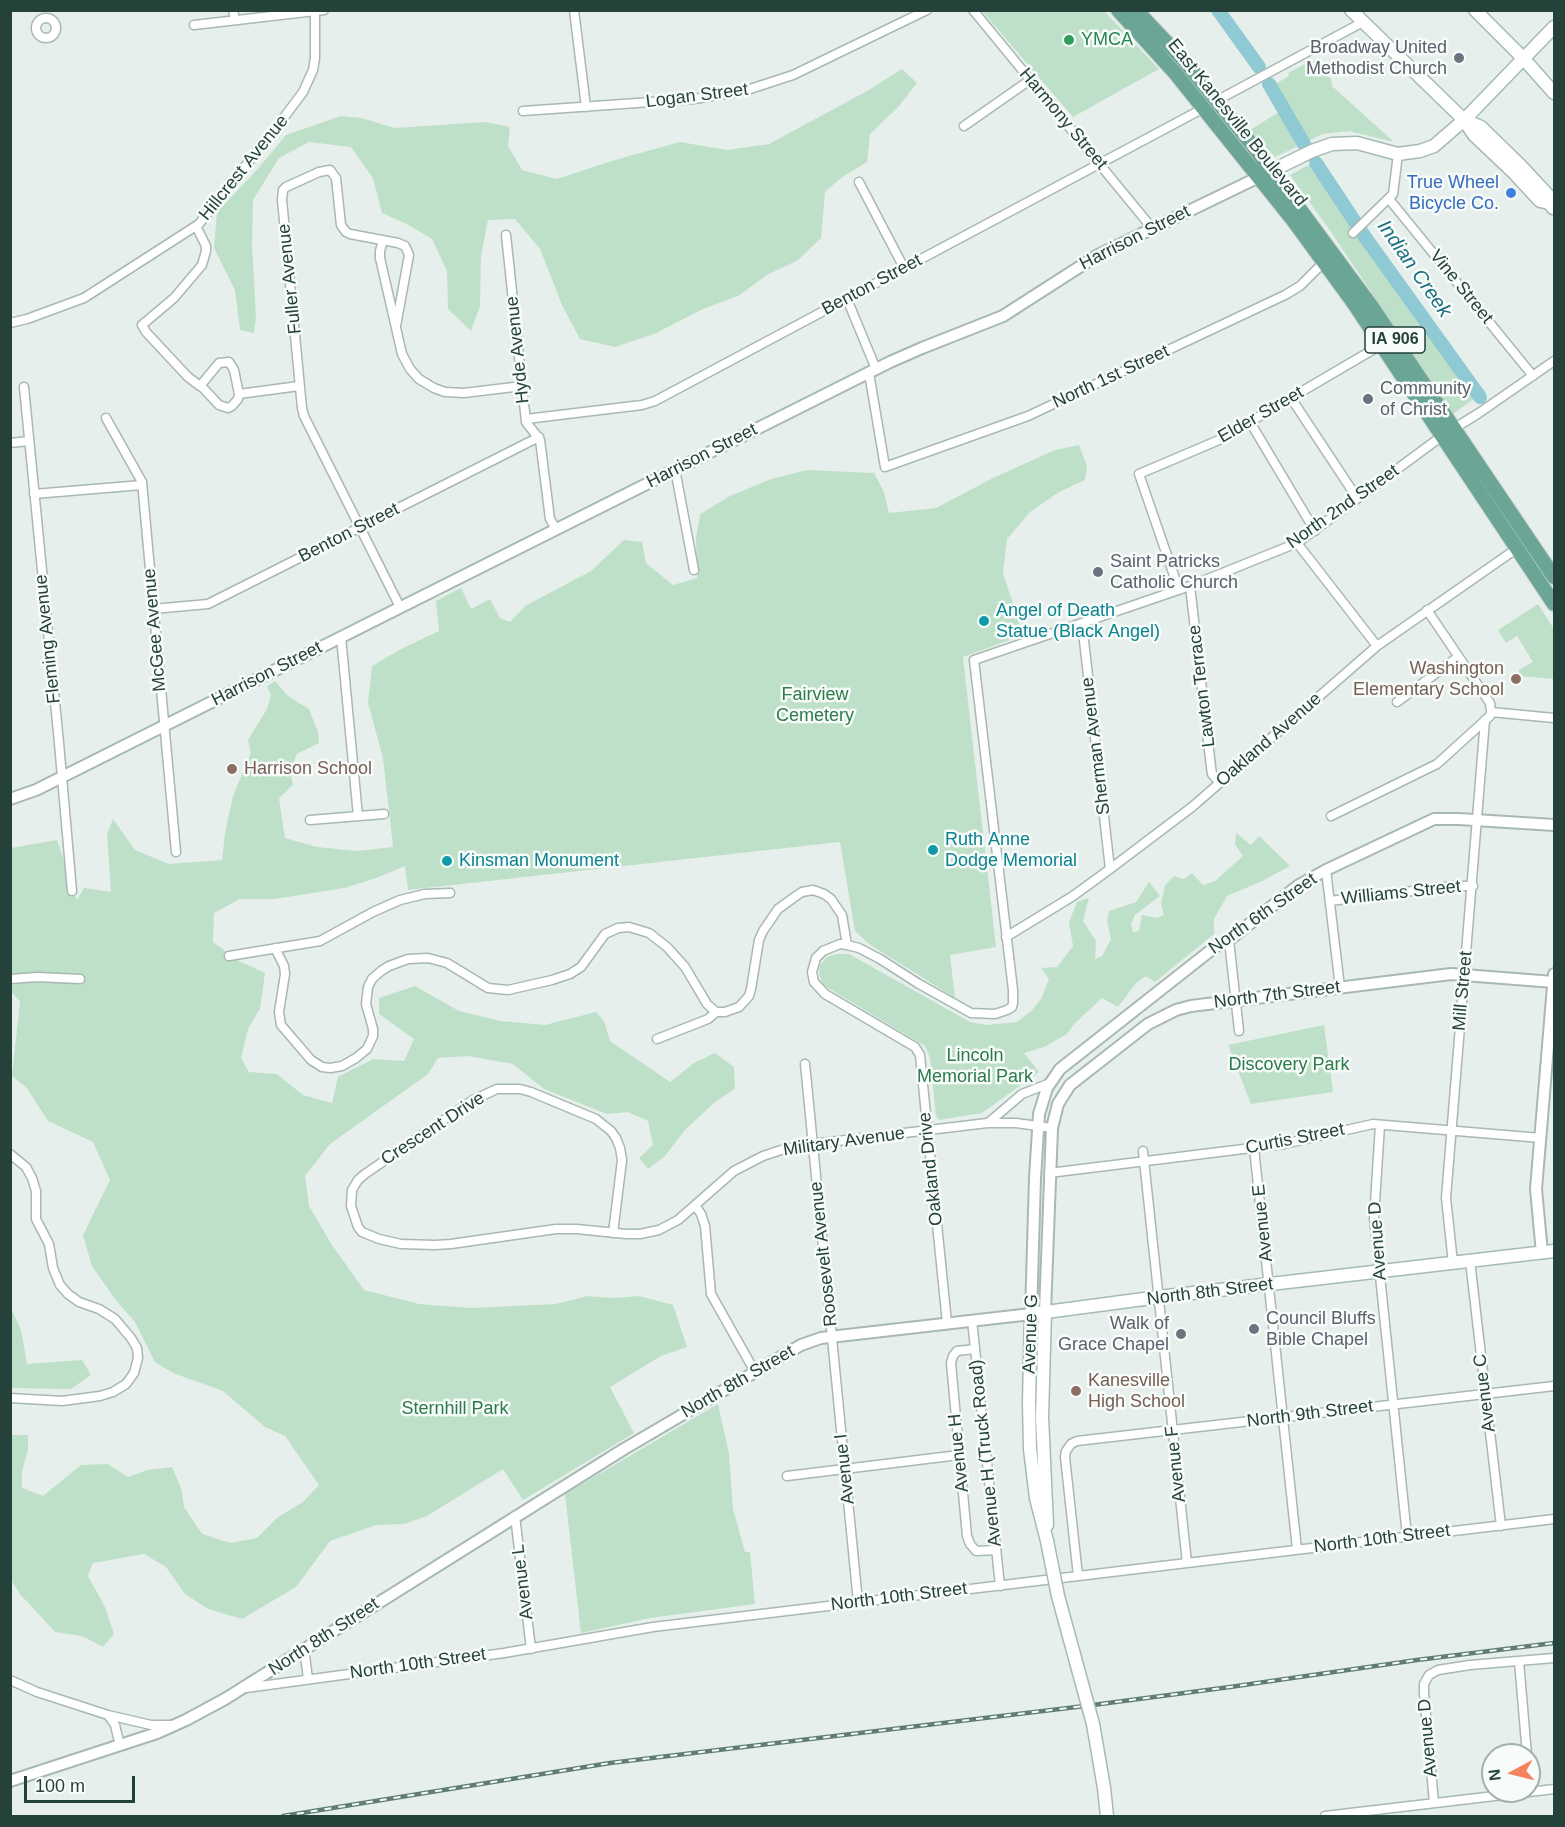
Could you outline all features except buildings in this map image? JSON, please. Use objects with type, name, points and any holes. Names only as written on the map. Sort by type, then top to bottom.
[{"type":"main road","points":[[1351,10],[1464,120],[1481,127],[1520,165],[1548,195],[1552,206]]},
{"type":"main road","points":[[1475,10],[1554,93]]},
{"type":"main road","name":"East Kanesville Boulevard","points":[[1129,13],[1157,52],[1210,104],[1328,258]]},
{"type":"main road","points":[[1398,154],[1420,151],[1434,146],[1464,120],[1554,27]]},
{"type":"main road","name":"Harrison Street","points":[[1265,173],[1322,147],[1344,143],[1398,154]]},
{"type":"main road","name":"IA 906","points":[[1328,258],[1381,345],[1529,540],[1554,577]]},
{"type":"main road","name":"IA 906","points":[[1328,258],[1372,307],[1517,548],[1554,604]]},
{"type":"main road","name":"North 8th Street","points":[[1031,1314],[1548,1252]]},
{"type":"main road","name":"Avenue G","points":[[1045,1312],[1042,1417],[1047,1541]]},
{"type":"main road","name":"Avenue G","points":[[1031,1314],[1030,1449],[1036,1498],[1093,1725],[1107,1816]]},
{"type":"street","points":[[233,10],[235,20]]},
{"type":"street","points":[[574,10],[586,107]]},
{"type":"street","name":"Logan Street","points":[[523,111],[713,97],[759,88],[793,75],[927,10]]},
{"type":"street","name":"Harmony Street","points":[[973,10],[1152,228]]},
{"type":"street","points":[[195,25],[320,11]]},
{"type":"street","name":"Hillcrest Avenue","points":[[10,323],[37,316],[94,293],[196,226],[303,92],[313,70],[320,11]]},
{"type":"street","name":"Benton Street","points":[[526,419],[642,405],[655,401],[1363,22]]},
{"type":"street","points":[[964,126],[1030,80]]},
{"type":"street","points":[[1357,230],[1393,194],[1398,154]]},
{"type":"street","name":"Fuller Avenue","points":[[396,326],[410,255],[405,246],[350,234],[343,229],[336,178],[330,170],[319,172],[283,190],[282,200],[299,386],[304,416],[400,607]]},
{"type":"street","name":"Harrison Street","points":[[10,799],[28,794],[872,371],[922,348],[1003,316],[1084,263],[1265,173]]},
{"type":"street","points":[[859,183],[904,268]]},
{"type":"street","name":"Vine Street","points":[[1389,199],[1533,376]]},
{"type":"street","points":[[196,226],[206,246],[202,265],[174,298],[142,325],[188,377],[223,408],[236,403],[239,394],[234,370],[229,362],[219,363],[200,386]]},
{"type":"street","name":"Hyde Avenue","points":[[506,235],[526,419],[539,437],[550,519],[556,529]]},
{"type":"street","points":[[383,240],[380,258],[402,354],[410,369],[419,379],[445,392],[464,393],[522,386]]},
{"type":"street","name":"North 1st Street","points":[[872,371],[885,467],[999,428],[1039,411],[1285,296],[1300,286],[1328,258]]},
{"type":"street","points":[[847,299],[872,371]]},
{"type":"street","name":"Elder Street","points":[[1179,590],[1139,477],[1141,472],[1205,447],[1381,345]]},
{"type":"street","name":"North 2nd Street","points":[[1006,937],[974,660],[1179,590],[1297,543],[1448,432],[1554,361]]},
{"type":"street","points":[[239,394],[299,386]]},
{"type":"street","name":"Fleming Avenue","points":[[24,387],[72,891]]},
{"type":"street","points":[[1291,398],[1357,498]]},
{"type":"street","name":"McGee Avenue","points":[[106,418],[133,464],[142,485],[176,852]]},
{"type":"street","points":[[1250,422],[1315,531]]},
{"type":"street","name":"Benton Street","points":[[153,609],[208,603],[539,437]]},
{"type":"street","points":[[10,443],[29,441]]},
{"type":"street","points":[[675,469],[694,570]]},
{"type":"street","points":[[34,494],[142,485]]},
{"type":"street","name":"Oakland Avenue","points":[[1006,937],[1073,896],[1192,807],[1377,646],[1529,540]]},
{"type":"street","points":[[1297,543],[1377,646]]},
{"type":"street","name":"Lawton Terrace","points":[[1190,586],[1212,774],[1220,783]]},
{"type":"street","points":[[1331,816],[1437,764],[1488,716],[1490,703],[1427,610]]},
{"type":"street","name":"Sherman Avenue","points":[[1082,624],[1110,869]]},
{"type":"street","points":[[341,637],[358,816]]},
{"type":"street","points":[[1397,702],[1458,657]]},
{"type":"street","points":[[1488,716],[1554,718]]},
{"type":"street","name":"Mill Street","points":[[1453,1263],[1446,1198],[1488,716]]},
{"type":"street","points":[[310,820],[384,814]]},
{"type":"street","name":"North 6th Street","points":[[1039,1126],[1041,1106],[1050,1083],[1060,1069],[1215,947],[1229,940],[1299,885],[1434,819],[1554,825]]},
{"type":"street","points":[[1326,870],[1340,987]]},
{"type":"street","name":"Williams Street","points":[[1330,901],[1455,886],[1473,886]]},
{"type":"street","points":[[657,1038],[708,1019],[716,1012],[732,1010],[745,1002],[751,989],[759,940],[763,931],[777,909],[802,892],[817,891],[837,905],[842,915],[847,945],[859,948],[880,959],[977,1015],[1001,1012],[1014,1003],[1006,937]]},
{"type":"street","points":[[229,956],[320,941],[380,908],[400,900],[415,896],[450,893]]},
{"type":"street","points":[[275,948],[284,966],[285,975],[279,1012],[281,1025],[311,1060],[322,1067],[342,1066],[363,1053],[371,1042],[373,1029],[366,1004],[368,987],[375,976],[390,966],[408,959],[436,960],[455,967],[488,988],[508,990],[552,981],[570,974],[581,967],[605,934],[618,928],[629,927],[642,930],[657,939],[678,959],[707,1004],[716,1012]]},
{"type":"street","points":[[1229,940],[1239,1031]]},
{"type":"street","name":"Oakland Drive","points":[[847,945],[835,946],[819,954],[813,964],[812,976],[819,990],[915,1047],[919,1052],[946,1323]]},
{"type":"street","name":"North 7th Street","points":[[1052,1128],[1058,1104],[1070,1085],[1148,1024],[1183,1008],[1451,974],[1554,982]]},
{"type":"street","points":[[1548,1252],[1536,1196],[1554,974]]},
{"type":"street","points":[[10,979],[37,977],[80,979]]},
{"type":"street","name":"Roosevelt Avenue","points":[[805,1064],[832,1337]]},
{"type":"street","points":[[987,1123],[1022,1094],[1050,1083]]},
{"type":"street","name":"Crescent Drive","points":[[353,1213],[350,1200],[352,1190],[365,1174],[473,1100],[497,1089],[520,1089],[597,1119],[616,1138],[622,1160],[613,1233]]},
{"type":"street","name":"Military Avenue","points":[[353,1213],[364,1235],[400,1244],[451,1244],[556,1229],[640,1234],[659,1230],[678,1220],[723,1179],[748,1162],[781,1150],[987,1123],[1016,1123],[1052,1128]]},
{"type":"street","name":"Curtis Street","points":[[1049,1173],[1302,1141],[1365,1125],[1540,1138]]},
{"type":"street","name":"Avenue D","points":[[1380,1125],[1374,1218],[1407,1536]]},
{"type":"street","name":"Avenue G","points":[[1031,1314],[1039,1126]]},
{"type":"street","name":"Avenue G","points":[[1045,1312],[1052,1128]]},
{"type":"street","name":"Avenue E","points":[[1254,1148],[1297,1549]]},
{"type":"street","name":"Avenue F","points":[[1143,1151],[1187,1563]]},
{"type":"street","points":[[10,1154],[26,1167],[32,1178],[36,1191],[36,1219],[48,1244],[60,1285],[74,1298],[99,1309],[114,1319],[131,1338],[137,1348],[138,1358],[134,1373],[126,1384],[113,1392],[62,1401],[10,1398]]},
{"type":"street","points":[[695,1205],[705,1226],[713,1299],[755,1372]]},
{"type":"street","name":"Avenue C","points":[[1470,1261],[1501,1526]]},
{"type":"street","name":"North 8th Street","points":[[10,1781],[177,1725],[245,1688],[304,1648],[515,1516],[801,1345],[821,1338],[1031,1314]]},
{"type":"street","name":"Avenue H (Truck Road)","points":[[972,1320],[1000,1586]]},
{"type":"street","name":"Avenue I","points":[[832,1337],[858,1602]]},
{"type":"street","name":"Avenue H","points":[[975,1349],[957,1352],[951,1363],[959,1455],[968,1541],[976,1551],[996,1550]]},
{"type":"street","name":"North 9th Street","points":[[1078,1576],[1065,1457],[1068,1446],[1077,1441],[1554,1386]]},
{"type":"street","points":[[787,1476],[959,1455]]},
{"type":"street","name":"Avenue L","points":[[515,1516],[531,1649]]},
{"type":"street","name":"North 10th Street","points":[[245,1688],[531,1649],[653,1627],[1554,1520]]},
{"type":"street","points":[[304,1648],[308,1679]]},
{"type":"street","points":[[1526,1743],[1519,1661],[1554,1658]]},
{"type":"street","name":"Avenue D","points":[[1434,1803],[1424,1684],[1433,1671],[1519,1661]]},
{"type":"street","points":[[10,1680],[37,1692],[108,1715],[151,1725],[177,1725]]},
{"type":"street","points":[[108,1715],[115,1725],[120,1746]]},
{"type":"street","points":[[1325,1816],[1481,1797]]},
{"type":"green space","name":"YMCA","points":[[982,11],[1104,11],[1159,69],[1073,117]]},
{"type":"green space","points":[[1311,61],[1331,79],[1332,86],[1394,142],[1349,131],[1323,134],[1275,157],[1250,130],[1279,112],[1267,89],[1289,76],[1288,73]]},
{"type":"green space","points":[[902,69],[917,83],[899,106],[870,134],[867,162],[842,177],[825,192],[821,238],[798,260],[767,275],[738,296],[703,309],[654,334],[615,347],[580,339],[562,305],[540,249],[515,219],[488,220],[481,256],[480,306],[471,331],[448,309],[447,271],[432,239],[382,213],[373,178],[351,147],[309,142],[279,158],[253,200],[252,245],[256,317],[254,333],[240,330],[235,290],[214,248],[217,212],[286,135],[341,116],[361,118],[395,128],[485,122],[510,127],[508,146],[522,170],[557,179],[680,142],[727,150],[769,144],[867,91]]},
{"type":"green space","points":[[1318,160],[1353,223],[1482,393],[1453,414],[1290,175]]},
{"type":"green space","points":[[1079,445],[1087,466],[1085,480],[1059,492],[1030,512],[1007,539],[1003,573],[1023,635],[963,657],[996,947],[950,955],[955,998],[869,944],[855,931],[840,842],[408,890],[405,866],[344,888],[275,899],[240,899],[214,913],[213,942],[239,961],[265,973],[260,1008],[248,1029],[241,1058],[249,1072],[277,1074],[303,1095],[332,1103],[338,1077],[373,1059],[404,1061],[414,1039],[379,1014],[379,998],[415,986],[459,1011],[501,1021],[545,1025],[596,1012],[604,1021],[610,1041],[670,1082],[694,1063],[715,1053],[734,1067],[735,1089],[715,1102],[685,1130],[665,1156],[648,1169],[639,1158],[653,1145],[648,1121],[628,1112],[607,1114],[544,1089],[513,1064],[468,1056],[438,1058],[428,1074],[330,1144],[305,1176],[309,1206],[332,1245],[364,1290],[419,1304],[471,1308],[556,1304],[587,1296],[614,1298],[639,1296],[673,1305],[687,1347],[661,1356],[610,1387],[634,1433],[523,1500],[503,1469],[427,1516],[404,1524],[376,1525],[330,1541],[296,1587],[242,1619],[208,1609],[185,1594],[166,1567],[144,1554],[93,1563],[88,1576],[105,1607],[114,1634],[103,1647],[82,1636],[55,1632],[20,1594],[11,1580],[10,1437],[12,1435],[28,1435],[22,1488],[43,1496],[81,1465],[108,1464],[128,1477],[148,1470],[172,1467],[181,1488],[184,1507],[202,1534],[230,1543],[257,1538],[278,1517],[303,1502],[319,1485],[285,1436],[265,1427],[223,1391],[173,1373],[155,1362],[135,1322],[115,1299],[92,1266],[83,1235],[110,1180],[93,1142],[48,1121],[26,1087],[12,1076],[20,1001],[11,992],[10,886],[13,885],[11,884],[11,848],[57,840],[77,900],[84,888],[111,892],[107,834],[113,819],[135,850],[169,864],[222,860],[233,796],[251,753],[248,740],[267,709],[271,695],[267,686],[275,681],[288,696],[309,709],[318,732],[319,743],[297,754],[290,771],[293,785],[279,798],[285,838],[317,847],[357,851],[393,847],[383,758],[368,703],[372,666],[439,631],[436,601],[461,588],[471,609],[490,599],[500,618],[510,622],[525,606],[591,571],[624,540],[642,542],[646,563],[673,585],[697,578],[696,539],[700,514],[730,496],[771,479],[807,470],[874,473],[884,492],[889,513],[936,508],[993,478],[1055,450]]},
{"type":"green space","points":[[1538,604],[1554,629],[1554,679],[1519,676],[1519,670],[1533,662],[1517,636],[1506,643],[1498,630]]},
{"type":"green space","name":"Lincoln Memorial Park","points":[[1236,833],[1251,845],[1259,836],[1290,866],[1227,896],[1214,919],[1214,934],[1155,982],[1146,976],[1136,983],[1118,1007],[1102,998],[1074,1024],[1067,1034],[1044,1047],[1024,1053],[1039,1072],[982,1113],[939,1120],[936,1116],[930,1058],[925,1046],[823,985],[819,974],[820,965],[827,957],[849,954],[970,1022],[986,1025],[1017,1022],[1041,999],[1049,979],[1041,968],[1057,967],[1073,946],[1069,922],[1077,902],[1089,898],[1083,921],[1096,941],[1095,959],[1102,956],[1111,939],[1107,920],[1109,911],[1136,902],[1149,882],[1160,896],[1135,915],[1131,924],[1133,932],[1139,931],[1142,915],[1156,918],[1164,915],[1161,904],[1165,885],[1174,876],[1184,879],[1192,873],[1203,885],[1215,881],[1243,856],[1235,844]]},
{"type":"green space","name":"Discovery Park","points":[[1324,1025],[1333,1092],[1251,1104],[1228,1045]]},
{"type":"green space","points":[[11,1308],[21,1330],[27,1364],[82,1360],[91,1375],[71,1389],[11,1388]]},
{"type":"green space","points":[[718,1404],[729,1454],[733,1509],[745,1552],[750,1552],[755,1604],[650,1618],[581,1633],[565,1494]]},
{"type":"waterway","name":"Indian Creek","points":[[1218,10],[1259,67]]},
{"type":"waterway","name":"Indian Creek","points":[[1269,84],[1304,144]]},
{"type":"waterway","name":"Indian Creek","points":[[1316,163],[1365,237],[1480,397]]},
{"type":"railway","points":[[283,1816],[610,1763],[1093,1705],[1554,1643]]},
{"type":"place","name":"YMCA","points":[[1069,40]]},
{"type":"place","name":"Broadway United Methodist Church","points":[[1459,58]]},
{"type":"place","name":"True Wheel Bicycle Co.","points":[[1511,193]]},
{"type":"place","name":"Community of Christ","points":[[1368,399]]},
{"type":"place","name":"Saint Patricks Catholic Church","points":[[1098,572]]},
{"type":"place","name":"Angel of Death Statue (Black Angel)","points":[[984,621]]},
{"type":"place","name":"Washington Elementary School","points":[[1516,679]]},
{"type":"place","name":"Harrison School","points":[[232,769]]},
{"type":"place","name":"Ruth Anne Dodge Memorial","points":[[933,850]]},
{"type":"place","name":"Kinsman Monument","points":[[447,861]]},
{"type":"place","name":"Council Bluffs Bible Chapel","points":[[1254,1329]]},
{"type":"place","name":"Walk of Grace Chapel","points":[[1181,1334]]},
{"type":"place","name":"Kanesville High School","points":[[1076,1391]]},
{"type":"park label","name":"Fairview Cemetery","points":[[815,705]]},
{"type":"park label","name":"Sternhill Park","points":[[455,1409]]}]
